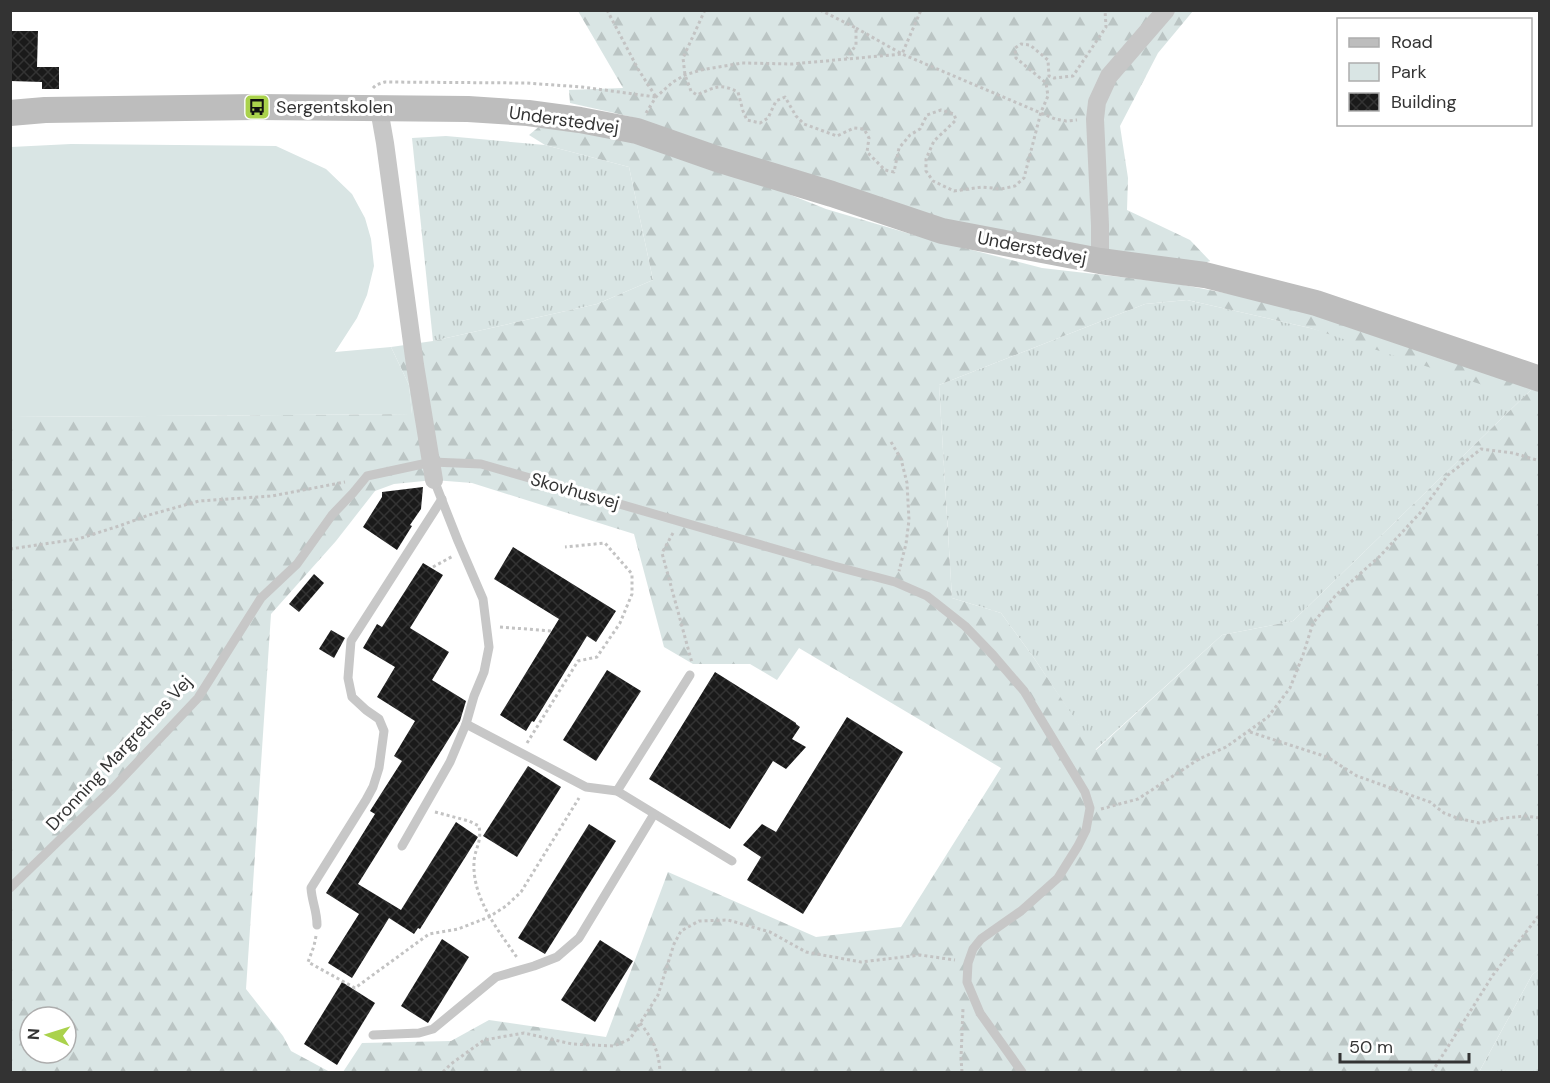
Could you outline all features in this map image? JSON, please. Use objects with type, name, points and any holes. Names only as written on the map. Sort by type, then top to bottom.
[{"type":"street","name":"Understedvej","points":[[1100,261],[1095,119],[1097,102],[1109,76],[1166,10]]},
{"type":"street","name":"Understedvej","points":[[10,113],[56,110],[257,107],[468,109],[528,113],[580,120],[637,131],[942,231],[1100,261],[1205,275],[1316,303],[1539,379]]},
{"type":"street","points":[[368,108],[387,155],[415,365],[434,480]]},
{"type":"lane","name":"Skovhusvej","points":[[367,476],[432,462],[481,464],[895,582],[927,596],[965,626],[1024,691],[1085,792],[1090,808]]},
{"type":"lane","name":"Dronning Margrethes Vej","points":[[10,888],[113,788],[198,698],[261,598],[297,564],[332,515],[367,476]]},
{"type":"lane","points":[[402,846],[450,762],[484,672],[489,647],[483,599],[434,480]]},
{"type":"lane","points":[[317,925],[317,913],[312,901],[311,888],[373,787],[380,768],[383,743],[384,731],[380,719],[352,697],[348,678],[351,641],[442,499]]},
{"type":"lane","points":[[617,790],[690,675]]},
{"type":"lane","points":[[466,724],[586,787],[617,790],[732,861]]},
{"type":"lane","points":[[1022,1072],[980,1013],[967,982],[968,963],[973,949],[981,939],[1021,911],[1058,878],[1086,830],[1090,808]]},
{"type":"lane","points":[[373,1035],[419,1033],[433,1029],[496,977],[558,957],[579,938],[654,814]]},
{"type":"path","points":[[607,10],[638,69],[656,97]]},
{"type":"path","points":[[705,10],[683,58],[685,75],[691,91],[697,95],[715,87],[726,86],[738,92],[747,120],[760,123],[768,118],[776,101],[784,97],[804,124],[837,136],[854,128],[864,129],[869,138],[867,152],[885,170],[894,172],[899,148],[910,135],[920,129],[927,115],[941,110],[954,114],[956,120],[934,141],[926,159],[926,171],[933,181],[954,191],[982,188],[1001,189],[1015,186],[1024,178],[1041,112],[1048,96],[1046,83],[1016,57],[1016,48],[1021,44],[1030,45],[1048,60],[1049,76],[1054,78],[1073,76],[1106,27],[1105,10]]},
{"type":"path","points":[[820,10],[902,54],[1054,118],[1095,119]]},
{"type":"path","points":[[902,54],[921,10]]},
{"type":"path","points":[[847,58],[856,45],[856,28]]},
{"type":"path","points":[[637,131],[656,97],[673,82],[701,70],[742,63],[792,64],[902,54]]},
{"type":"path","points":[[368,108],[376,85],[385,82],[525,83],[582,87],[656,97]]},
{"type":"path","points":[[891,442],[901,459],[907,483],[909,520],[906,544],[895,582]]},
{"type":"path","points":[[1090,808],[1104,809],[1138,799],[1199,759],[1226,747],[1268,717],[1290,688],[1313,623],[1336,595],[1378,557],[1420,513],[1448,475],[1481,448],[1513,453],[1539,461]]},
{"type":"path","points":[[10,549],[78,539],[199,501],[272,496],[367,476]]},
{"type":"path","points":[[681,521],[662,553],[693,664]]},
{"type":"path","points":[[521,753],[578,661],[597,657],[620,623],[632,594],[632,574],[605,543],[565,547]]},
{"type":"path","points":[[433,567],[462,551]]},
{"type":"path","points":[[487,625],[552,632]]},
{"type":"path","points":[[1249,731],[1327,757],[1357,776],[1430,802],[1444,813],[1457,818],[1479,824],[1515,817],[1539,818]]},
{"type":"path","points":[[317,925],[314,946],[308,962],[355,988],[429,934],[458,929],[489,917],[506,906],[521,892],[586,787]]},
{"type":"path","points":[[425,809],[469,821],[478,826],[481,837],[474,862],[479,893],[489,917],[525,968]]},
{"type":"path","points":[[1432,1072],[1494,975],[1539,914]]},
{"type":"path","points":[[443,1072],[484,1040],[524,1033],[572,1044],[614,1046],[630,1039],[658,995],[674,944],[681,931],[699,921],[728,920],[770,933],[806,952],[861,962],[920,955],[968,963]]},
{"type":"path","points":[[962,1072],[963,1018],[967,982]]},
{"type":"path","points":[[640,1023],[649,1034],[660,1058],[660,1072]]},
{"type":"green space","points":[[578,11],[1193,11],[1158,53],[1120,126],[1128,178],[1127,210],[1190,240],[1210,261],[1194,267],[926,216],[632,117],[570,103],[569,90],[623,88]]},
{"type":"green space","points":[[541,125],[639,139],[708,162],[826,209],[914,235],[1042,268],[1173,283],[1319,311],[1514,382],[1504,392],[1310,328],[1187,300],[1145,304],[939,385],[952,598],[1001,613],[1096,750],[1222,635],[1293,621],[1533,388],[1539,390],[1539,969],[1532,975],[1479,1072],[343,1072],[362,1043],[451,1041],[489,1020],[606,1037],[668,872],[816,937],[901,927],[1001,768],[799,648],[777,680],[750,664],[693,664],[664,647],[634,534],[472,483],[434,480],[394,484],[375,491],[336,541],[271,614],[246,989],[283,1036],[291,1051],[330,1072],[11,1072],[10,417],[412,414],[409,385],[391,347],[433,341],[597,304],[653,280],[629,167],[545,145],[529,135]]},
{"type":"green space","points":[[446,136],[545,145],[629,167],[653,280],[597,304],[433,341],[412,138]]},
{"type":"green space","points":[[71,144],[276,146],[326,169],[352,194],[365,218],[371,239],[374,266],[367,295],[357,318],[335,352],[391,347],[409,385],[412,414],[11,417],[11,147]]},
{"type":"green space","points":[[1187,300],[1310,328],[1533,388],[1293,621],[1222,635],[1095,750],[1001,613],[952,598],[939,385],[1145,304]]},
{"type":"green space","points":[[1539,969],[1539,1072],[1479,1072],[1532,975]]},
{"type":"building","points":[[10,31],[38,31],[37,67],[59,67],[59,89],[42,89],[42,82],[10,81]]},
{"type":"building","points":[[423,487],[421,509],[397,550],[363,527],[382,497],[382,492]]},
{"type":"building","points":[[513,547],[616,611],[596,642],[587,636],[534,722],[532,721],[526,731],[500,715],[559,619],[494,579]]},
{"type":"building","points":[[423,563],[443,575],[410,628],[449,652],[432,680],[466,701],[460,721],[358,884],[401,910],[456,822],[478,837],[420,929],[418,928],[414,934],[389,918],[352,978],[328,963],[359,914],[326,893],[375,814],[370,811],[402,761],[394,756],[415,721],[377,697],[395,667],[363,648],[377,624],[382,627]]},
{"type":"building","points":[[314,574],[324,583],[299,612],[289,604]]},
{"type":"building","points":[[331,630],[345,638],[334,658],[319,649]]},
{"type":"building","points":[[607,670],[641,691],[596,761],[563,740]]},
{"type":"building","points":[[715,672],[796,723],[800,727],[792,739],[806,747],[786,769],[773,761],[730,829],[649,779]]},
{"type":"building","points":[[847,717],[903,752],[803,914],[747,880],[761,857],[743,845],[762,824],[776,832]]},
{"type":"building","points":[[528,766],[561,787],[517,857],[483,836]]},
{"type":"building","points":[[589,824],[616,841],[545,954],[518,938]]},
{"type":"building","points":[[442,939],[469,957],[428,1023],[401,1006]]},
{"type":"building","points":[[600,940],[633,961],[595,1022],[561,1000]]},
{"type":"building","points":[[342,982],[375,1003],[337,1065],[304,1044]]},
{"type":"place","name":"Sergentskolen","points":[[257,107]]}]
